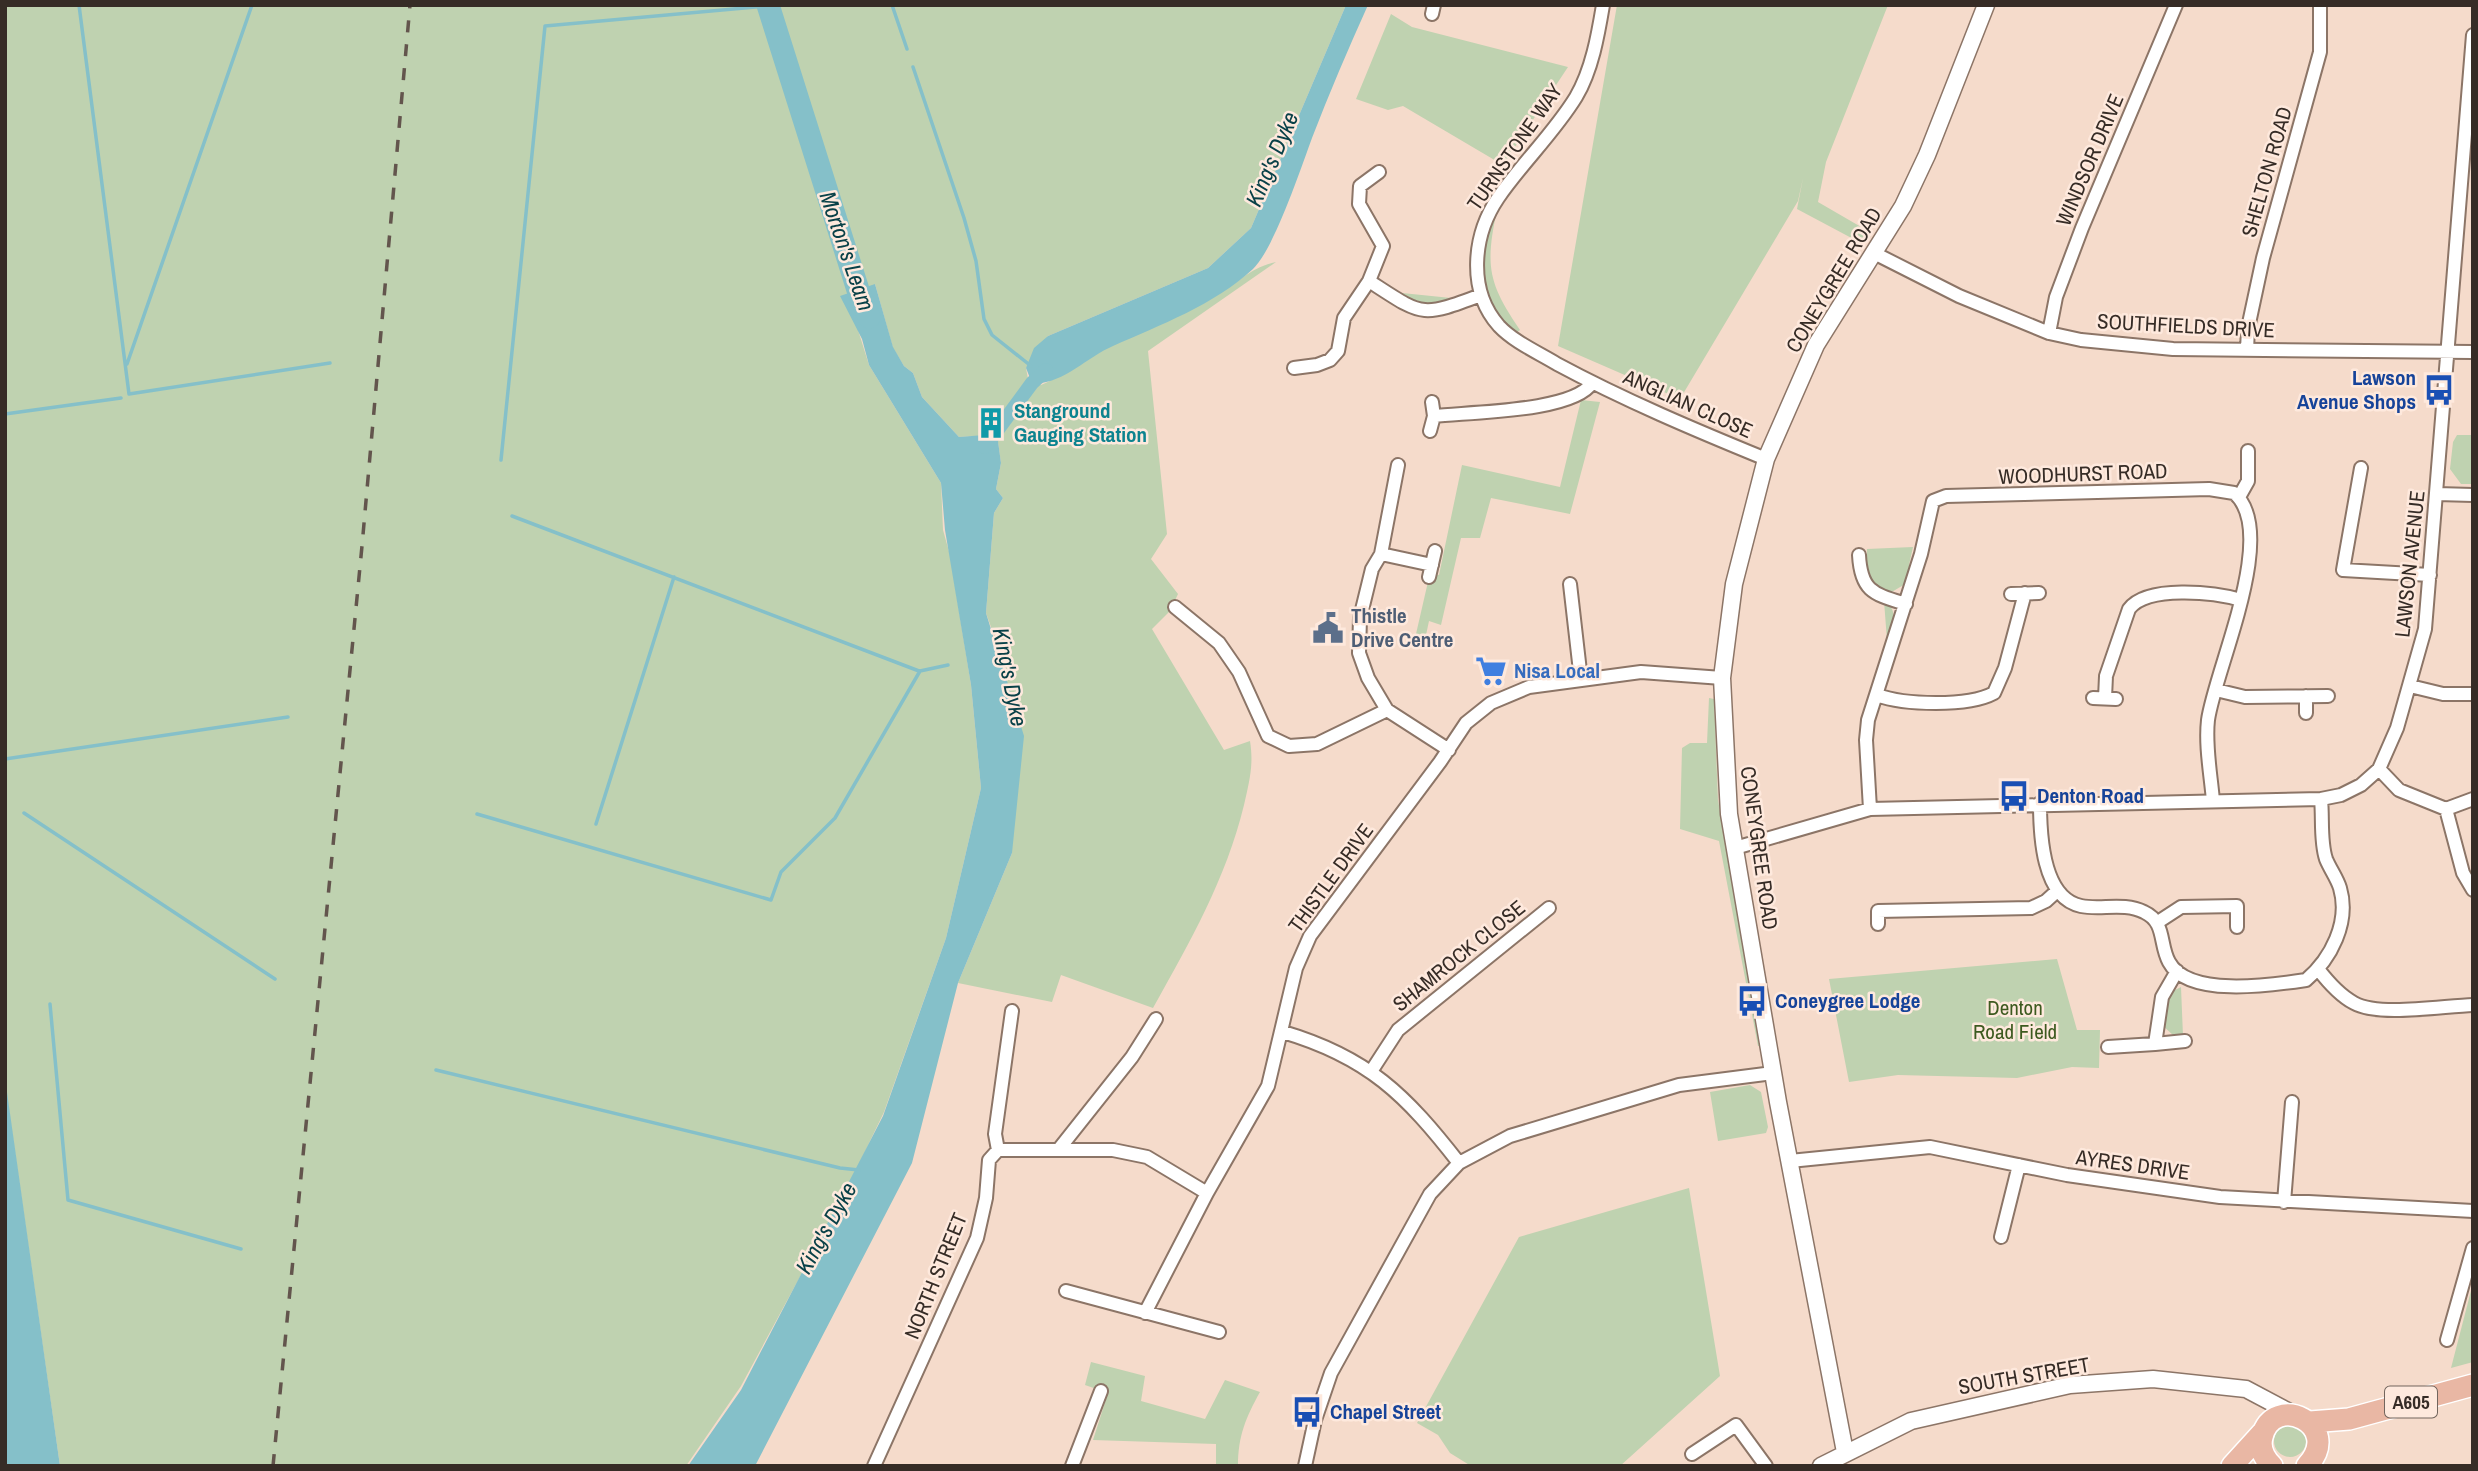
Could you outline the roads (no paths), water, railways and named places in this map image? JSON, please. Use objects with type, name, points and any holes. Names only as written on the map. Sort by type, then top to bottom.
[{"type":"main road","name":"A605","points":[[2232,1466],[2277,1417],[2349,1419],[2473,1385]]},
{"type":"main road","points":[[2302,1419],[2318,1438],[2312,1462]]},
{"type":"main road","points":[[2312,1462],[2349,1419]]},
{"type":"main road","points":[[2263,1431],[2262,1452],[2272,1466]]},
{"type":"street","name":"TURNSTONE WAY","points":[[1592,383],[1535,351],[1500,327],[1481,295],[1476,261],[1482,223],[1578,94],[1597,40],[1603,5]]},
{"type":"street","name":"CONEYGREE ROAD","points":[[1845,1452],[1773,1073],[1735,848],[1726,778],[1722,678],[1734,584],[1766,459],[1816,345],[1903,206],[1927,155],[1986,5]]},
{"type":"street","name":"WINDSOR DRIVE","points":[[2049,333],[2056,298],[2082,229],[2176,5]]},
{"type":"street","name":"SHELTON ROAD","points":[[2248,350],[2248,328],[2263,258],[2320,51],[2320,5]]},
{"type":"street","name":"LAWSON AVENUE","points":[[1735,848],[1870,809],[2040,803],[2321,799],[2351,790],[2379,769],[2390,746],[2410,686],[2425,629],[2473,35]]},
{"type":"street","points":[[1294,368],[1317,365],[1329,360],[1338,351],[1344,318],[1369,281],[1382,246],[1359,204],[1360,186],[1379,172]]},
{"type":"street","name":"SOUTHFIELDS DRIVE","points":[[1874,253],[1959,296],[2049,333],[2120,346],[2473,352]]},
{"type":"street","points":[[1369,281],[1422,312],[1437,311],[1481,295]]},
{"type":"street","name":"ANGLIAN CLOSE","points":[[1434,416],[1556,403],[1587,391],[1592,383],[1766,459]]},
{"type":"street","points":[[1430,431],[1434,416],[1432,402]]},
{"type":"street","points":[[2213,801],[2208,721],[2248,573],[2248,514],[2239,497],[2248,481],[2248,451]]},
{"type":"street","points":[[1398,466],[1381,554],[1371,569],[1360,618],[1359,653],[1368,678],[1387,710],[1449,750]]},
{"type":"street","points":[[2361,468],[2343,570],[2430,576]]},
{"type":"street","name":"WOODHURST ROAD","points":[[1870,809],[1866,740],[1933,501],[1946,496],[2209,489],[2234,493],[2239,497]]},
{"type":"street","points":[[2437,494],[2473,495]]},
{"type":"street","points":[[1381,554],[1430,571],[1435,551]]},
{"type":"street","points":[[1859,555],[1860,570],[1868,589],[1877,596],[1906,604]]},
{"type":"street","points":[[1570,584],[1581,680]]},
{"type":"street","points":[[1877,695],[1892,700],[1944,702],[1977,700],[1994,693],[2032,593],[2011,594]]},
{"type":"street","points":[[2105,698],[2106,676],[2129,609],[2135,601],[2162,594],[2219,594],[2241,600]]},
{"type":"street","points":[[1175,607],[1219,643],[1238,672],[1268,736],[1289,746],[1317,744],[1387,710]]},
{"type":"street","name":"THISTLE DRIVE","points":[[1145,1312],[1207,1193],[1268,1086],[1283,1032],[1296,968],[1310,936],[1449,750],[1465,723],[1491,703],[1529,687],[1641,671],[1722,678]]},
{"type":"street","points":[[2410,686],[2443,694],[2473,694]]},
{"type":"street","points":[[2217,690],[2245,697],[2328,696]]},
{"type":"street","points":[[2306,696],[2306,713]]},
{"type":"street","points":[[2379,769],[2399,790],[2446,809],[2453,823],[2459,862],[2473,890]]},
{"type":"street","points":[[2040,803],[2044,850],[2057,891],[2069,902],[2081,906],[2131,908],[2146,912],[2158,922],[2168,962],[2194,983],[2211,986],[2306,980],[2318,969],[2338,933],[2343,910],[2341,889],[2325,850],[2321,799]]},
{"type":"street","points":[[2446,809],[2473,799]]},
{"type":"street","points":[[1878,924],[1878,911],[2031,908],[2046,901],[2057,891]]},
{"type":"street","points":[[2158,922],[2181,907],[2236,906],[2237,928]]},
{"type":"street","name":"SHAMROCK CLOSE","points":[[1372,1070],[1398,1030],[1549,908]]},
{"type":"street","points":[[2318,969],[2344,996],[2356,1004],[2374,1009],[2473,1005]]},
{"type":"street","points":[[2155,1044],[2162,998],[2177,971]]},
{"type":"street","name":"NORTH STREET","points":[[874,1466],[977,1238],[986,1198],[989,1160],[998,1150],[995,1134],[1012,1011]]},
{"type":"street","points":[[1059,1149],[1132,1057],[1156,1019]]},
{"type":"street","points":[[1283,1032],[1306,1039],[1372,1070],[1420,1113],[1459,1163]]},
{"type":"street","points":[[2108,1047],[2185,1041]]},
{"type":"street","points":[[1305,1466],[1315,1420],[1331,1373],[1430,1194],[1459,1163],[1510,1136],[1679,1085],[1773,1073]]},
{"type":"street","points":[[2284,1202],[2292,1102]]},
{"type":"street","name":"AYRES DRIVE","points":[[1790,1161],[1920,1147],[2126,1185],[2284,1202],[2473,1211]]},
{"type":"street","points":[[998,1150],[1113,1150],[1147,1157],[1207,1193]]},
{"type":"street","points":[[2001,1237],[2019,1165]]},
{"type":"street","points":[[2447,1340],[2473,1248]]},
{"type":"street","points":[[1066,1291],[1219,1332]]},
{"type":"street","name":"SOUTH STREET","points":[[1821,1466],[1911,1422],[2070,1385],[2153,1379],[2246,1389],[2302,1419]]},
{"type":"street","points":[[2246,1389],[2266,1404],[2263,1431]]},
{"type":"street","points":[[1072,1466],[1101,1391]]},
{"type":"street","points":[[1692,1454],[1736,1425],[1766,1466]]},
{"type":"water","points":[[1346,5],[1368,5],[1325,105],[1278,227],[1253,269],[1204,304],[1103,351],[1064,376],[1043,383],[1032,383],[1026,368],[1034,348],[1048,336],[1208,268],[1251,228]]},
{"type":"water","points":[[875,284],[893,347],[904,366],[913,373],[922,397],[959,437],[997,434],[1001,463],[996,489],[1003,498],[994,513],[986,613],[1024,736],[1012,853],[958,983],[912,1163],[755,1466],[688,1466],[741,1390],[883,1116],[946,938],[981,788],[971,685],[945,530],[941,483],[869,365],[862,339],[840,296]]},
{"type":"water","points":[[5,1078],[60,1466],[5,1466]]},
{"type":"waterway","points":[[79,5],[129,394],[330,363]]},
{"type":"waterway","points":[[127,364],[252,5]]},
{"type":"waterway","name":"Morton's Leam","points":[[768,5],[858,290],[869,317]]},
{"type":"waterway","points":[[892,5],[907,49]]},
{"type":"waterway","points":[[501,460],[545,26],[768,6]]},
{"type":"waterway","points":[[913,67],[964,218],[976,261],[984,319],[992,335],[1031,366]]},
{"type":"waterway","name":"King's Dyke","points":[[985,447],[1032,383],[1046,370]]},
{"type":"waterway","points":[[5,414],[121,398]]},
{"type":"waterway","points":[[512,516],[919,671]]},
{"type":"waterway","points":[[596,824],[674,577]]},
{"type":"waterway","points":[[477,814],[771,900],[781,872],[835,818],[920,671],[948,665]]},
{"type":"waterway","points":[[5,759],[288,717]]},
{"type":"waterway","points":[[24,813],[275,979]]},
{"type":"waterway","points":[[50,1004],[68,1200],[241,1249]]},
{"type":"waterway","points":[[436,1070],[840,1168],[859,1170]]},
{"type":"railway","points":[[273,1466],[362,546],[410,5]]},
{"type":"place","name":"Lawson Avenue Shops","points":[[2439,390]]},
{"type":"place","name":"Stanground Gauging Station","points":[[991,423]]},
{"type":"place","name":"Thistle Drive Centre","points":[[1328,628]]},
{"type":"place","name":"Nisa Local","points":[[1491,671]]},
{"type":"place","name":"Denton Road","points":[[2014,796]]},
{"type":"place","name":"Coneygree Lodge","points":[[1752,1001]]},
{"type":"place","name":"Chapel Street","points":[[1307,1412]]},
{"type":"park label","name":"Denton Road Field","points":[[2015,1020]]}]
